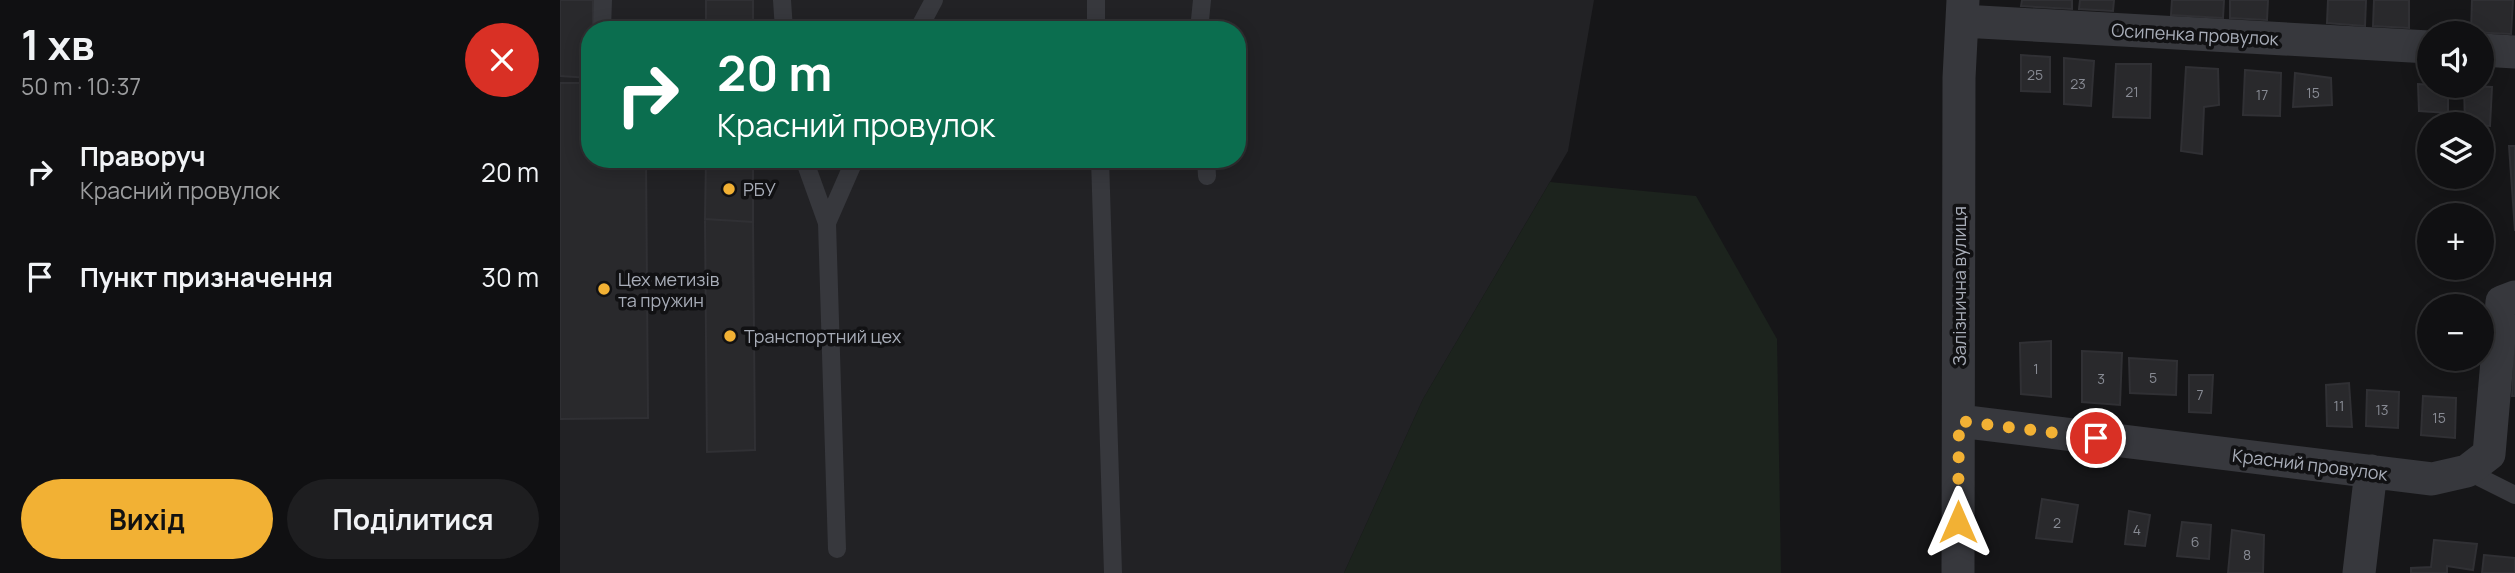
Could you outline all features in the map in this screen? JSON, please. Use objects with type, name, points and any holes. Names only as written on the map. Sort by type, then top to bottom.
[{"type":"street","name":"Осипенка провулок","points":[[1962,10],[2417,46]]},
{"type":"street","name":"Залізнична вулиця","points":[[1958,573],[1959,78],[1962,10]]},
{"type":"street","points":[[2494,51],[2515,52]]},
{"type":"street","points":[[2467,471],[2489,454],[2502,302],[2515,297]]},
{"type":"street","name":"Красний провулок","points":[[1959,421],[2432,479],[2467,471]]},
{"type":"street","points":[[2360,573],[2371,471]]},
{"type":"lane","points":[[602,21],[603,0]]},
{"type":"lane","points":[[782,0],[783,21]]},
{"type":"lane","points":[[923,21],[934,0]]},
{"type":"lane","points":[[1096,0],[1096,21]]},
{"type":"lane","points":[[1200,21],[1202,0]]},
{"type":"lane","points":[[807,168],[827,223],[837,549]]},
{"type":"lane","points":[[827,223],[851,168]]},
{"type":"lane","points":[[1100,168],[1113,573]]},
{"type":"lane","points":[[2467,471],[2515,495]]},
{"type":"shaded area","points":[[560,0],[1594,0],[1568,151],[1423,399],[1344,573],[560,573]]},
{"type":"shaded area","points":[[1550,182],[1696,196],[1777,339],[1781,573],[1344,573],[1423,399]]},
{"type":"building","points":[[560,0],[593,0],[593,21],[581,21],[581,77],[560,76]]},
{"type":"building","points":[[706,0],[753,0],[753,21],[706,21]]},
{"type":"building","points":[[2022,0],[2072,0],[2072,9],[2021,6]]},
{"type":"building","points":[[2080,0],[2114,0],[2113,11],[2079,9]]},
{"type":"building","points":[[2172,0],[2224,0],[2223,18],[2171,15]]},
{"type":"building","points":[[2230,0],[2268,0],[2267,20],[2230,18]]},
{"type":"building","points":[[2328,0],[2366,0],[2365,26],[2327,23]]},
{"type":"building","points":[[2374,0],[2409,0],[2409,28],[2373,26]]},
{"type":"building","points":[[2472,0],[2513,0],[2511,34],[2494,33],[2494,21],[2471,21]]},
{"type":"building","points":[[2021,55],[2050,57],[2050,92],[2021,91]]},
{"type":"building","points":[[2064,58],[2094,61],[2091,106],[2064,104]]},
{"type":"building","points":[[2116,64],[2151,64],[2150,118],[2113,117]]},
{"type":"building","points":[[2186,67],[2218,69],[2219,105],[2204,107],[2202,154],[2181,151]]},
{"type":"building","points":[[2245,70],[2281,73],[2280,116],[2243,115]]},
{"type":"building","points":[[2295,73],[2331,78],[2332,105],[2293,107]]},
{"type":"building","name":"Цех метизів та пружин","points":[[560,83],[581,83],[581,168],[646,168],[648,418],[560,419]]},
{"type":"building","points":[[2419,98],[2448,98],[2448,112],[2419,111]]},
{"type":"building","points":[[2464,98],[2491,98],[2491,112],[2465,112]]},
{"type":"building","points":[[2509,146],[2515,146],[2515,231]]},
{"type":"building","name":"РБУ","points":[[706,168],[753,168],[753,222],[705,219]]},
{"type":"building","name":"Транспортний цех","points":[[705,219],[753,222],[755,450],[707,452]]},
{"type":"building","points":[[2051,341],[2051,397],[2021,394],[2020,343]]},
{"type":"building","points":[[2515,342],[2515,396],[2512,396]]},
{"type":"building","points":[[2082,351],[2122,353],[2120,405],[2082,402]]},
{"type":"building","points":[[2129,358],[2177,361],[2176,395],[2130,393]]},
{"type":"building","points":[[2189,375],[2213,375],[2211,413],[2189,412]]},
{"type":"building","points":[[2349,383],[2352,427],[2327,426],[2326,385]]},
{"type":"building","points":[[2367,390],[2399,392],[2398,428],[2366,426]]},
{"type":"building","points":[[2423,396],[2456,398],[2455,438],[2421,435]]},
{"type":"building","points":[[2042,499],[2078,505],[2072,542],[2036,538]]},
{"type":"building","points":[[2129,511],[2150,515],[2145,546],[2125,544]]},
{"type":"building","points":[[2182,522],[2211,525],[2209,559],[2177,556]]},
{"type":"building","points":[[2232,530],[2264,535],[2263,573],[2228,573]]},
{"type":"building","points":[[2434,540],[2477,544],[2473,570],[2447,566],[2447,573],[2411,573],[2411,568],[2431,567]]},
{"type":"building","points":[[2484,555],[2515,558],[2515,573],[2482,573]]},
{"type":"place","name":"РБУ","points":[[729,189]]},
{"type":"place","name":"Цех метизів та пружин","points":[[604,289]]},
{"type":"place","name":"Транспортний цех","points":[[730,336]]},
{"type":"route","points":[[1958,522],[1959,421],[2096,438]]}]
